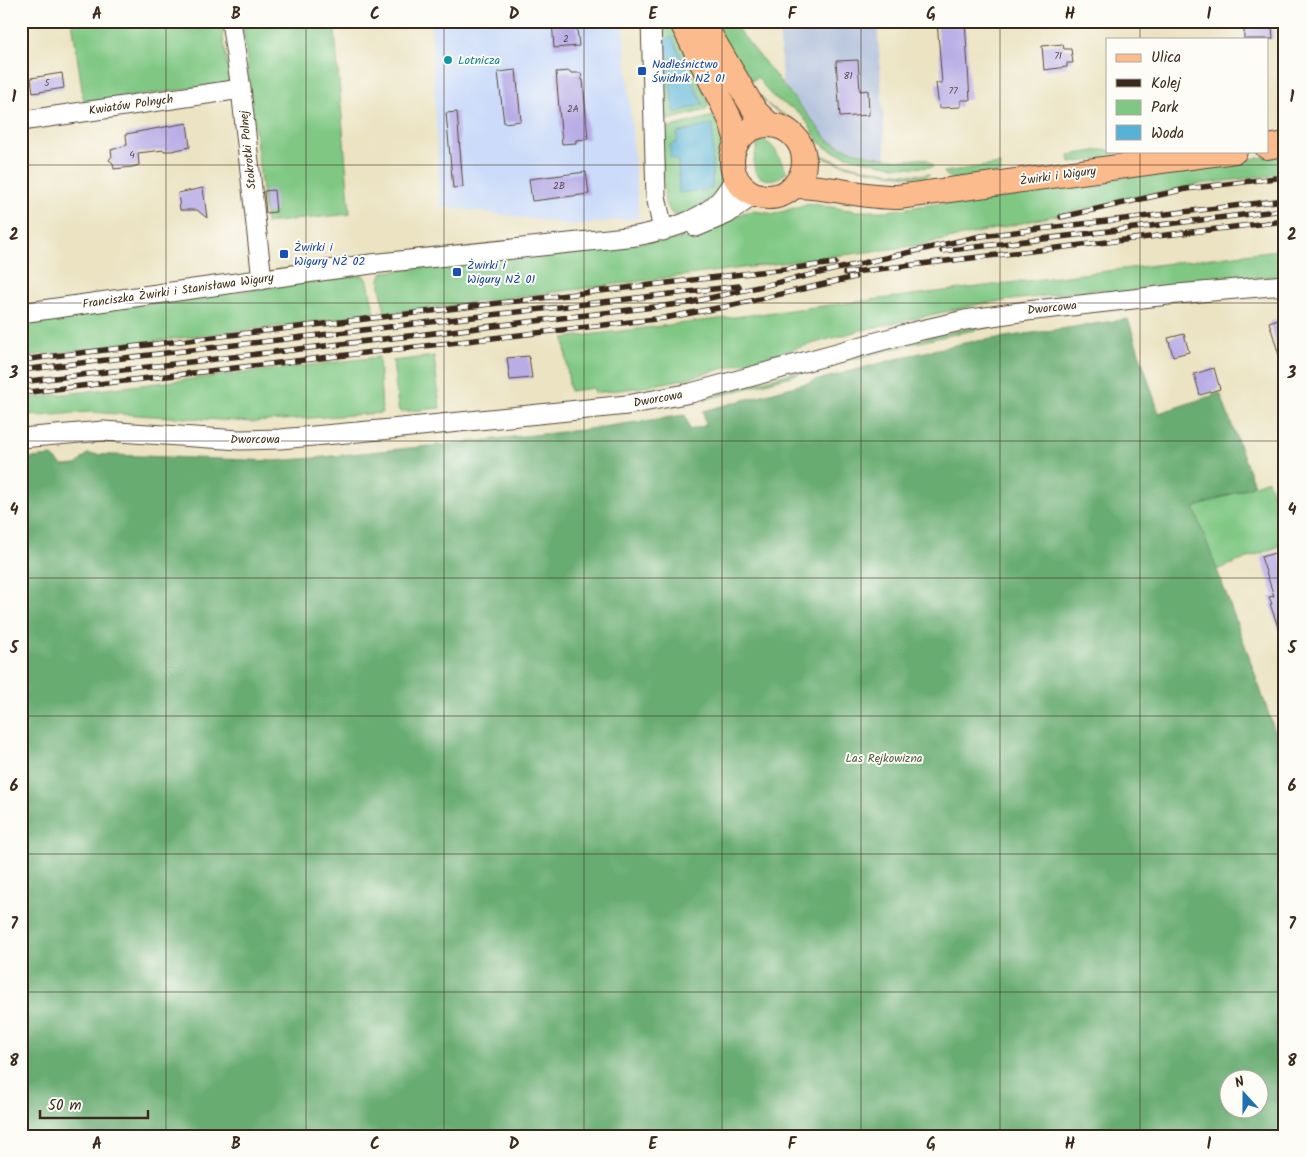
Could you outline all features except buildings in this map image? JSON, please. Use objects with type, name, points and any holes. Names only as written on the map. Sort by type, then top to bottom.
[{"type":"main road","points":[[681,21],[731,121],[737,141]]},
{"type":"main road","points":[[702,21],[755,111],[769,124]]},
{"type":"main road","points":[[769,124],[783,128],[794,136],[802,148],[804,162],[802,175],[794,186],[776,196],[765,197],[744,188],[736,178],[732,159],[737,141],[749,130],[769,124]]},
{"type":"main road","points":[[1268,147],[1285,144]]},
{"type":"main road","name":"Żwirki i Wigury","points":[[794,186],[815,187],[886,198],[1228,152]]},
{"type":"main road","name":"Żwirki i Wigury","points":[[804,162],[816,169],[844,177],[890,185],[940,190]]},
{"type":"street","name":"Stokrotki Polnej","points":[[232,21],[262,280]]},
{"type":"street","points":[[651,21],[656,196],[663,231]]},
{"type":"street","name":"Kwiatów Polnych","points":[[21,121],[241,89]]},
{"type":"street","points":[[663,231],[688,222],[707,211],[719,201],[736,178]]},
{"type":"street","points":[[663,231],[685,229],[706,224],[727,214],[755,194]]},
{"type":"street","name":"Franciszka Żwirki i Stanisława Wigury","points":[[21,313],[380,263],[636,236],[663,231]]},
{"type":"street","name":"Dworcowa","points":[[21,438],[103,431],[240,440],[280,439],[599,408],[692,393],[913,332],[966,320],[1177,294],[1285,285]]},
{"type":"shaded area","points":[[431,21],[623,21],[639,218],[575,225],[440,206]]},
{"type":"shaded area","points":[[779,21],[877,21],[886,158],[838,146],[828,140],[782,82]]},
{"type":"green space","points":[[72,21],[221,21],[230,83],[84,103]]},
{"type":"green space","points":[[242,21],[334,21],[350,214],[266,223]]},
{"type":"green space","points":[[657,21],[674,21],[709,104],[706,110],[667,120],[660,116]]},
{"type":"green space","points":[[710,21],[731,21],[828,140],[845,148],[886,158],[924,159],[930,162],[933,167],[901,167],[881,164],[850,157],[825,147],[800,114],[772,96],[758,77],[751,81]]},
{"type":"green space","points":[[767,104],[772,107],[788,117],[776,111]]},
{"type":"green space","points":[[717,115],[725,143],[721,185],[715,196],[684,217],[672,214],[665,203],[660,130]]},
{"type":"green space","points":[[788,117],[800,126],[818,152],[839,162],[872,170],[919,175],[930,174],[924,178],[900,175],[854,167],[828,160],[816,152],[797,124]]},
{"type":"green space","points":[[765,141],[776,151],[787,172],[778,178],[768,180],[759,176],[756,172],[754,166],[758,142]]},
{"type":"green space","points":[[1106,149],[1106,152],[1154,152],[1070,163],[1069,155]]},
{"type":"green space","points":[[1285,154],[1285,174],[1200,184],[921,245],[385,314],[379,280],[383,272],[686,238],[704,234],[743,213],[753,211],[775,214],[812,204],[856,211],[887,211]]},
{"type":"green space","points":[[1000,164],[1001,173],[953,179],[944,172]]},
{"type":"green space","points":[[1285,249],[1285,277],[1259,277],[1117,294],[1099,289],[980,304],[858,331],[689,378],[644,387],[594,393],[594,388],[570,391],[564,338]]},
{"type":"green space","points":[[363,275],[368,282],[375,315],[21,357],[21,321]]},
{"type":"green space","name":"Las Rejkowizna","points":[[1128,319],[1159,413],[1220,393],[1254,485],[1194,508],[1246,648],[1285,761],[1285,1136],[21,1136],[21,459],[52,456],[63,466],[76,465],[87,454],[274,461],[581,430],[685,415],[690,430],[706,425],[703,411],[907,356],[964,343]]},
{"type":"green space","points":[[986,324],[995,326],[885,350],[704,400],[708,396],[889,346]]},
{"type":"green space","points":[[434,356],[440,408],[400,412],[393,361]]},
{"type":"green space","points":[[379,357],[382,413],[253,422],[87,412],[41,416],[21,413],[21,399]]},
{"type":"green space","points":[[1268,480],[1285,528],[1285,544],[1216,570],[1194,508]]},
{"type":"water","points":[[672,37],[703,104],[675,113],[662,41]]},
{"type":"water","points":[[713,124],[712,189],[679,193],[678,161],[670,157],[670,145],[677,142],[677,133]]},
{"type":"railway","points":[[1061,217],[1186,189],[1285,177]]},
{"type":"railway","points":[[21,382],[688,303],[981,236],[1285,200]]},
{"type":"railway","points":[[942,251],[1285,210]]},
{"type":"railway","points":[[845,273],[1285,221]]},
{"type":"railway","points":[[21,360],[835,263]]},
{"type":"railway","points":[[21,393],[664,318],[729,306],[855,277]]},
{"type":"railway","points":[[21,370],[739,286]]},
{"type":"place","name":"Lotnicza","points":[[448,60]]},
{"type":"place","name":"Nadleśnictwo Świdnik NŻ 01","points":[[642,71]]},
{"type":"place","name":"Żwirki i Wigury NŻ 02","points":[[284,254]]},
{"type":"place","name":"Żwirki i Wigury NŻ 01","points":[[457,272]]}]
